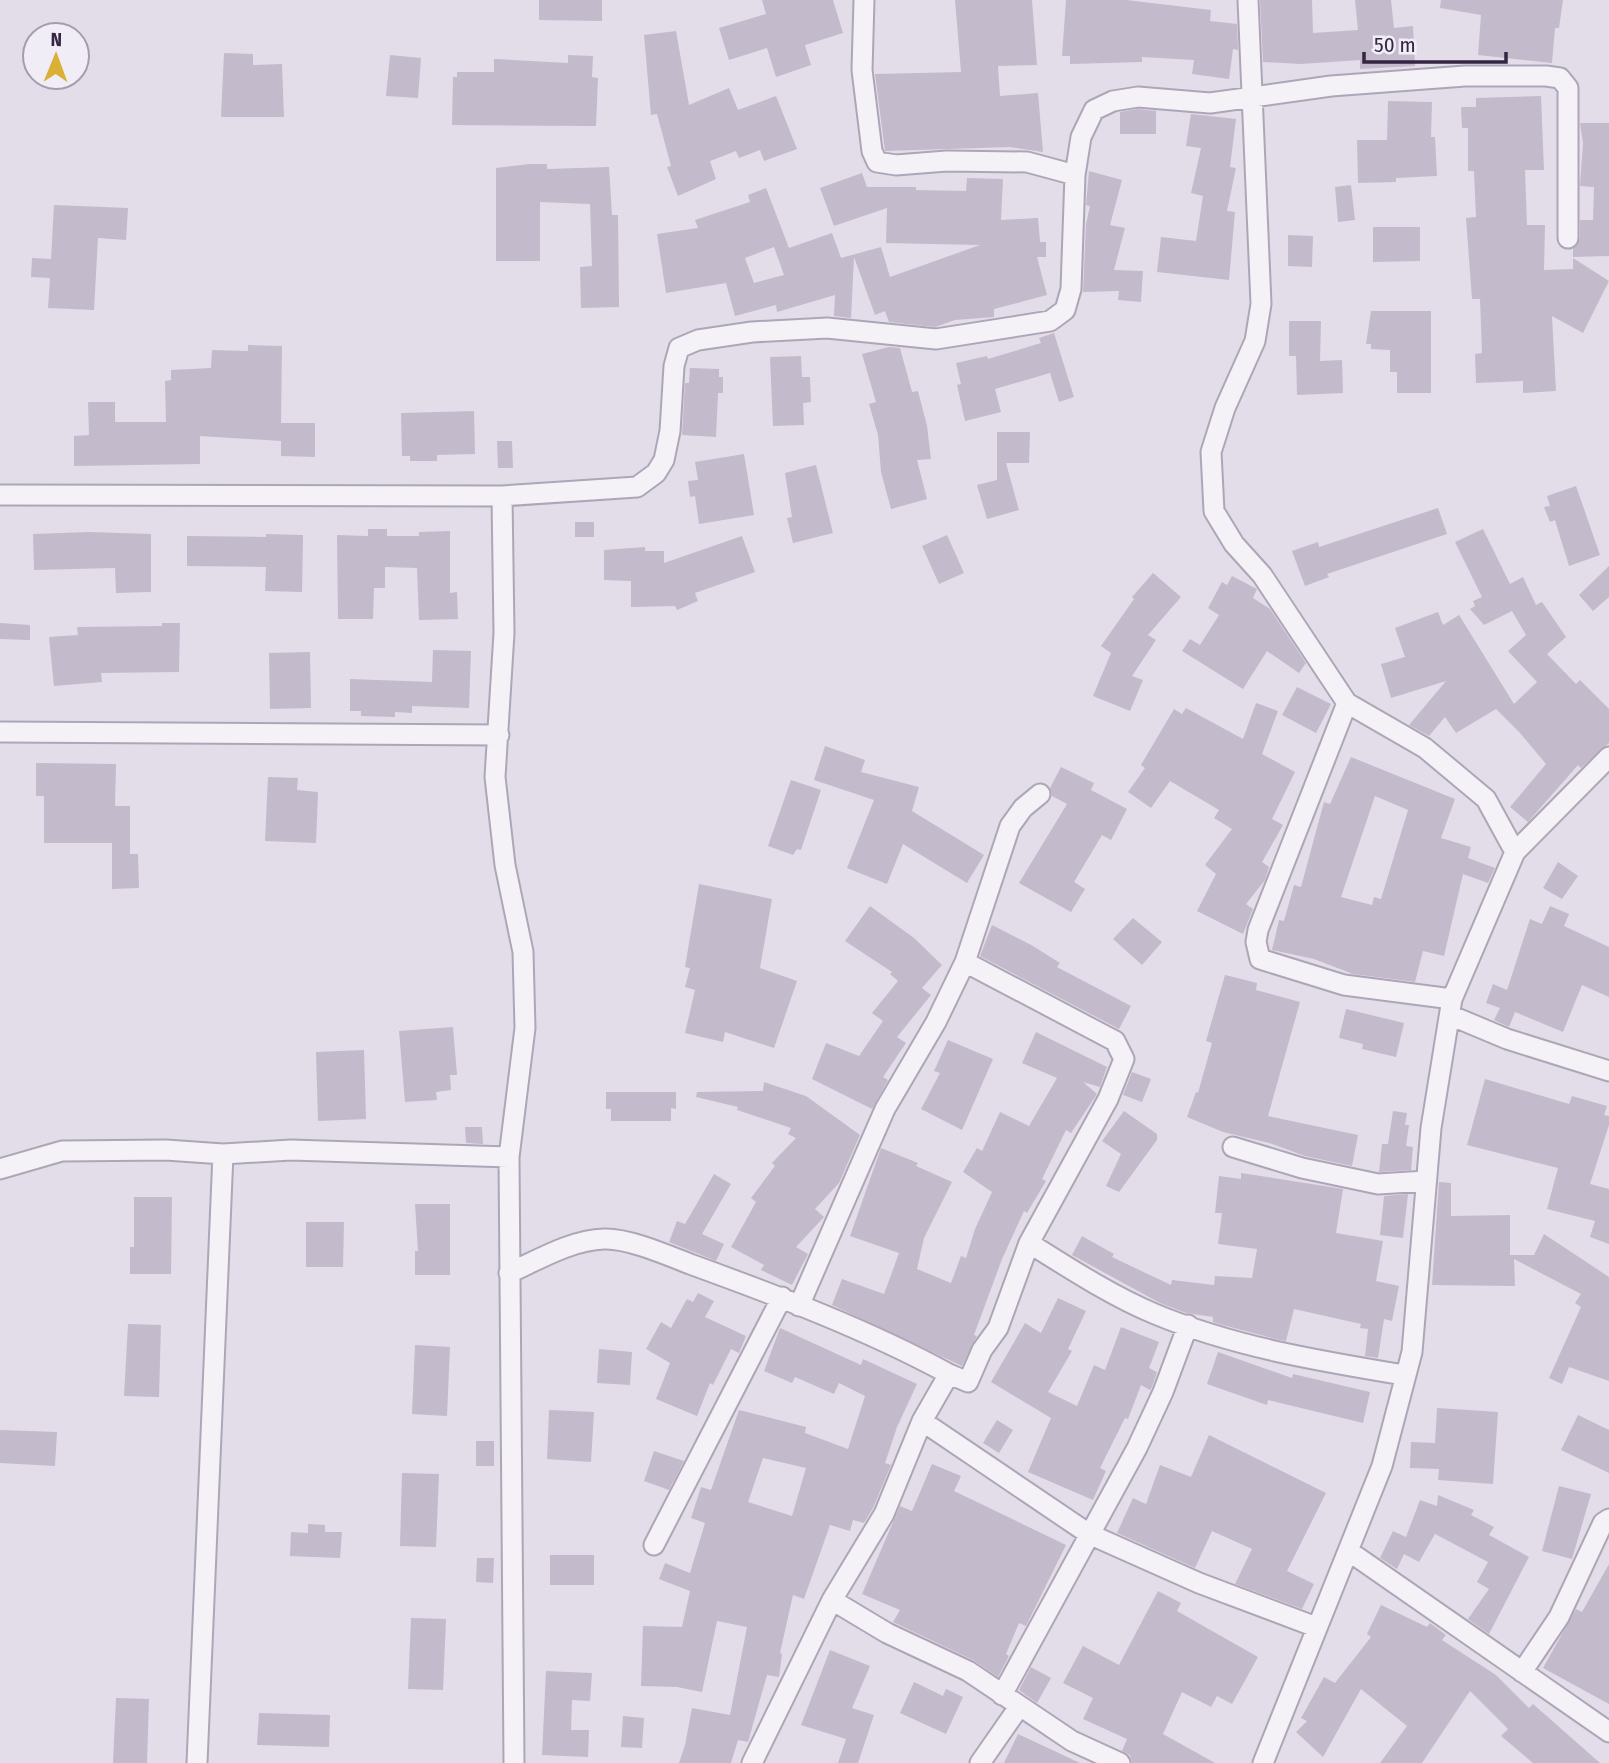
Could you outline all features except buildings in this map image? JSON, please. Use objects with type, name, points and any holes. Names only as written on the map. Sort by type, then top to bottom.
[{"type":"street","points":[[864,0],[862,70],[872,151],[877,162],[896,165],[947,161],[1027,162],[1075,175]]},
{"type":"street","points":[[1248,0],[1261,304],[1255,341],[1226,408],[1211,452],[1214,511],[1234,544],[1262,575],[1347,703],[1425,748],[1486,799],[1515,852]]},
{"type":"street","points":[[0,495],[502,496],[636,488],[656,473],[664,460],[670,431],[674,366],[678,348],[698,340],[752,332],[827,328],[936,339],[1051,321],[1065,310],[1071,289],[1075,175],[1081,137],[1094,110],[1113,101],[1138,97],[1210,103],[1331,86],[1452,77],[1560,78],[1568,88],[1568,238]]},
{"type":"street","points":[[502,496],[504,633],[495,777],[505,865],[523,952],[525,1028],[509,1157],[514,1763]]},
{"type":"street","points":[[1347,703],[1258,930],[1256,951],[1260,959],[1344,985],[1452,1007],[1507,1039],[1609,1071]]},
{"type":"street","points":[[0,732],[499,736]]},
{"type":"street","points":[[1264,1763],[1382,1466],[1412,1352],[1431,1128],[1452,1007],[1515,852],[1609,757]]},
{"type":"street","points":[[654,1545],[790,1301],[885,1109],[936,1022],[965,962],[1010,826],[1023,808],[1040,794]]},
{"type":"street","points":[[509,1273],[578,1244],[605,1239],[651,1250],[790,1301],[895,1345],[949,1374],[968,1381],[982,1350],[998,1328],[1029,1243],[1108,1099],[1124,1059],[1115,1041],[965,962]]},
{"type":"street","points":[[1233,1147],[1302,1168],[1378,1184],[1426,1181]]},
{"type":"street","points":[[0,1169],[62,1151],[166,1150],[223,1154],[291,1150],[509,1157]]},
{"type":"street","points":[[197,1763],[223,1154]]},
{"type":"street","points":[[1029,1243],[1085,1279],[1155,1314],[1255,1346],[1404,1375]]},
{"type":"street","points":[[1002,1695],[1137,1448],[1163,1392],[1188,1325]]},
{"type":"street","points":[[756,1762],[832,1600],[884,1514],[922,1421],[949,1374]]},
{"type":"street","points":[[922,1421],[1089,1534],[1199,1584],[1316,1627]]},
{"type":"street","points":[[1522,1672],[1559,1617],[1603,1523],[1609,1518]]},
{"type":"street","points":[[1350,1552],[1609,1732]]},
{"type":"street","points":[[832,1600],[887,1633],[968,1671],[1072,1741],[1120,1763]]},
{"type":"street","points":[[980,1763],[1019,1707]]}]
